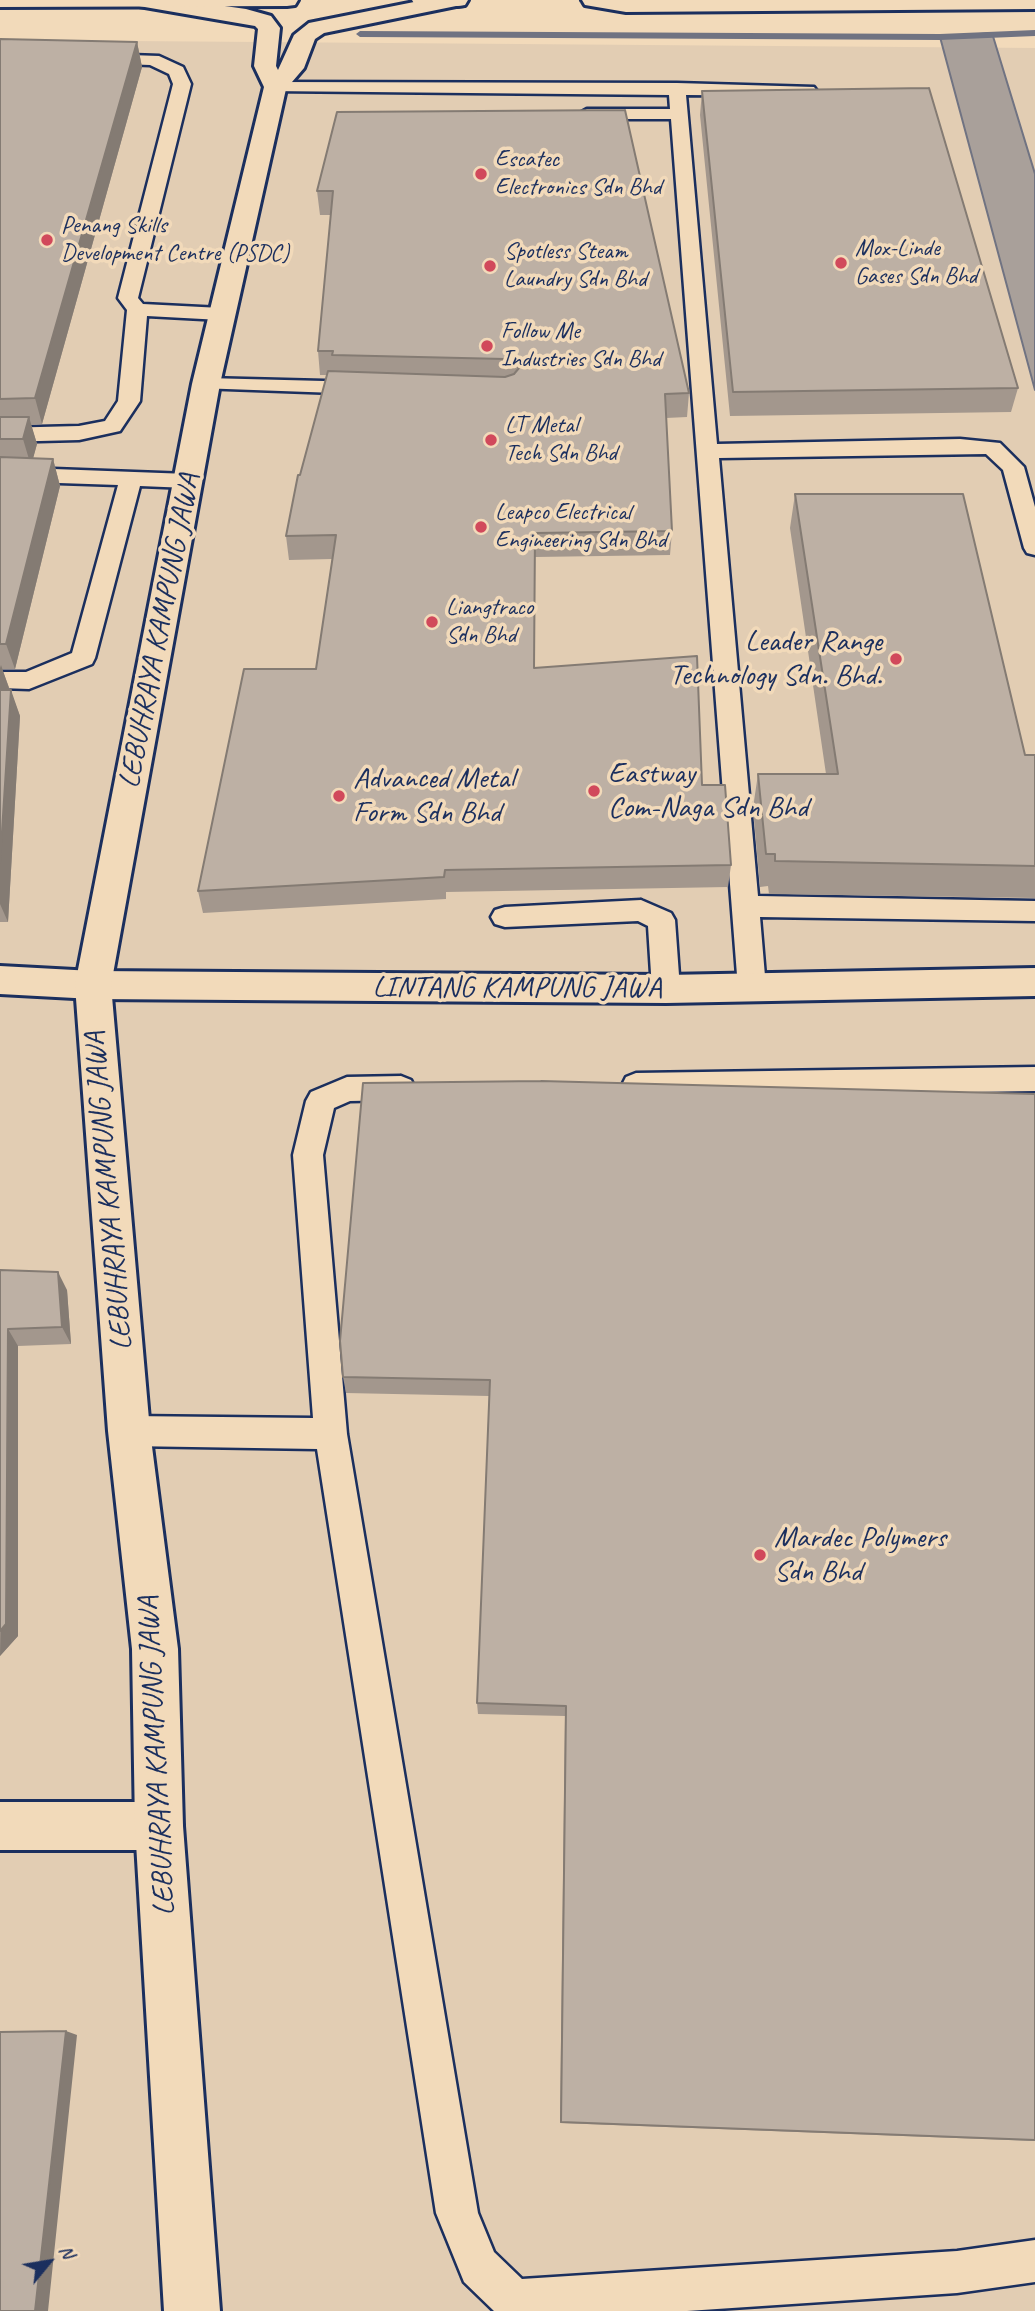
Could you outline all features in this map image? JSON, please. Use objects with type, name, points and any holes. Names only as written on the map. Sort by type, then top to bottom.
[{"type":"main road","points":[[0,1],[287,0]]},
{"type":"main road","points":[[423,0],[457,0]]},
{"type":"main road","name":"LEBUHRAYA KAMPUNG JAWA","points":[[192,2311],[159,1826],[155,1649],[129,1431],[93,985],[205,384],[275,87],[293,68],[305,35],[317,28],[457,0]]},
{"type":"main road","points":[[593,0],[626,6],[1035,3]]},
{"type":"main road","name":"LEBUHRAYA KAMPUNG JAWA","points":[[139,1],[246,16],[262,21],[270,28],[265,66],[275,87]]},
{"type":"main road","name":"LINTANG KAMPUNG JAWA","points":[[0,980],[93,985],[666,989],[1035,982]]},
{"type":"main road","points":[[0,1826],[159,1826]]},
{"type":"lane","points":[[0,435],[79,433],[111,426],[129,401],[137,310],[128,299],[181,84],[177,71],[153,60],[83,58]]},
{"type":"lane","points":[[275,87],[827,91]]},
{"type":"lane","points":[[677,88],[752,988]]},
{"type":"lane","points":[[571,114],[681,114]]},
{"type":"lane","points":[[137,310],[221,314]]},
{"type":"lane","points":[[205,384],[383,388]]},
{"type":"lane","points":[[708,451],[960,446],[992,448],[1013,467],[1035,548]]},
{"type":"lane","points":[[0,474],[188,481]]},
{"type":"lane","points":[[0,680],[29,681],[83,658],[131,478]]},
{"type":"lane","points":[[746,906],[1035,911]]},
{"type":"lane","points":[[505,917],[641,910],[661,920],[666,989]]},
{"type":"lane","points":[[609,1085],[1035,1079]]},
{"type":"lane","points":[[430,1088],[347,1089],[321,1101],[308,1155],[331,1434],[457,2213],[479,2267],[514,2301],[957,2272],[1035,2261]]},
{"type":"lane","points":[[129,1431],[331,1434]]},
{"type":"shaded area","points":[[992,33],[1035,174],[1035,390],[940,37]]},
{"type":"shaded area","points":[[0,40],[1035,48],[1035,2311],[0,2311]]},
{"type":"building","name":"Penang Skills Development Centre (PSDC)","points":[[0,39],[137,42],[35,398],[0,399]]},
{"type":"building","name":"Mox-Linde Gases Sdn Bhd","points":[[929,88],[1018,388],[733,392],[702,91]]},
{"type":"building","points":[[625,110],[689,393],[665,394],[672,531],[535,533],[534,668],[697,656],[702,785],[725,785],[731,865],[445,870],[444,877],[198,891],[244,669],[316,669],[336,535],[286,536],[298,475],[328,371],[505,377],[514,374],[519,368],[514,362],[505,359],[332,355],[333,351],[318,351],[333,191],[317,191],[337,112]]},
{"type":"building","points":[[0,417],[29,417],[23,439],[0,439]]},
{"type":"building","points":[[0,457],[53,459],[6,644],[0,644]]},
{"type":"building","name":"Leader Range Technology Sdn. Bhd.","points":[[795,494],[963,494],[1025,755],[1035,755],[1035,866],[775,861],[775,854],[766,854],[758,774],[838,774]]},
{"type":"building","points":[[0,690],[11,690],[0,863]]},
{"type":"building","name":"Mardec Polymers Sdn Bhd","points":[[541,1081],[1035,1094],[1035,2140],[561,2122],[566,1706],[477,1703],[490,1380],[343,1377],[340,1341],[363,1083]]},
{"type":"building","points":[[0,1270],[58,1272],[62,1327],[8,1329],[6,1624],[0,1631]]},
{"type":"building","points":[[66,2031],[35,2311],[0,2311],[0,2032]]},
{"type":"waterway","points":[[360,34],[940,37],[1035,33]]},
{"type":"place","name":"Escatec Electronics Sdn Bhd","points":[[481,174]]},
{"type":"place","name":"Penang Skills Development Centre (PSDC)","points":[[47,240]]},
{"type":"place","name":"Mox-Linde Gases Sdn Bhd","points":[[841,263]]},
{"type":"place","name":"Spotless Steam Laundry Sdn Bhd","points":[[490,266]]},
{"type":"place","name":"Follow Me Industries Sdn Bhd","points":[[487,346]]},
{"type":"place","name":"LT Metal Tech Sdn Bhd","points":[[491,440]]},
{"type":"place","name":"Leapco Electrical Engineering Sdn Bhd","points":[[481,527]]},
{"type":"place","name":"Liangtraco Sdn Bhd","points":[[432,622]]},
{"type":"place","name":"Leader Range Technology Sdn. Bhd.","points":[[896,659]]},
{"type":"place","name":"Eastway Com-Naga Sdn Bhd","points":[[594,791]]},
{"type":"place","name":"Advanced Metal Form Sdn Bhd","points":[[339,796]]},
{"type":"place","name":"Mardec Polymers Sdn Bhd","points":[[760,1555]]}]
